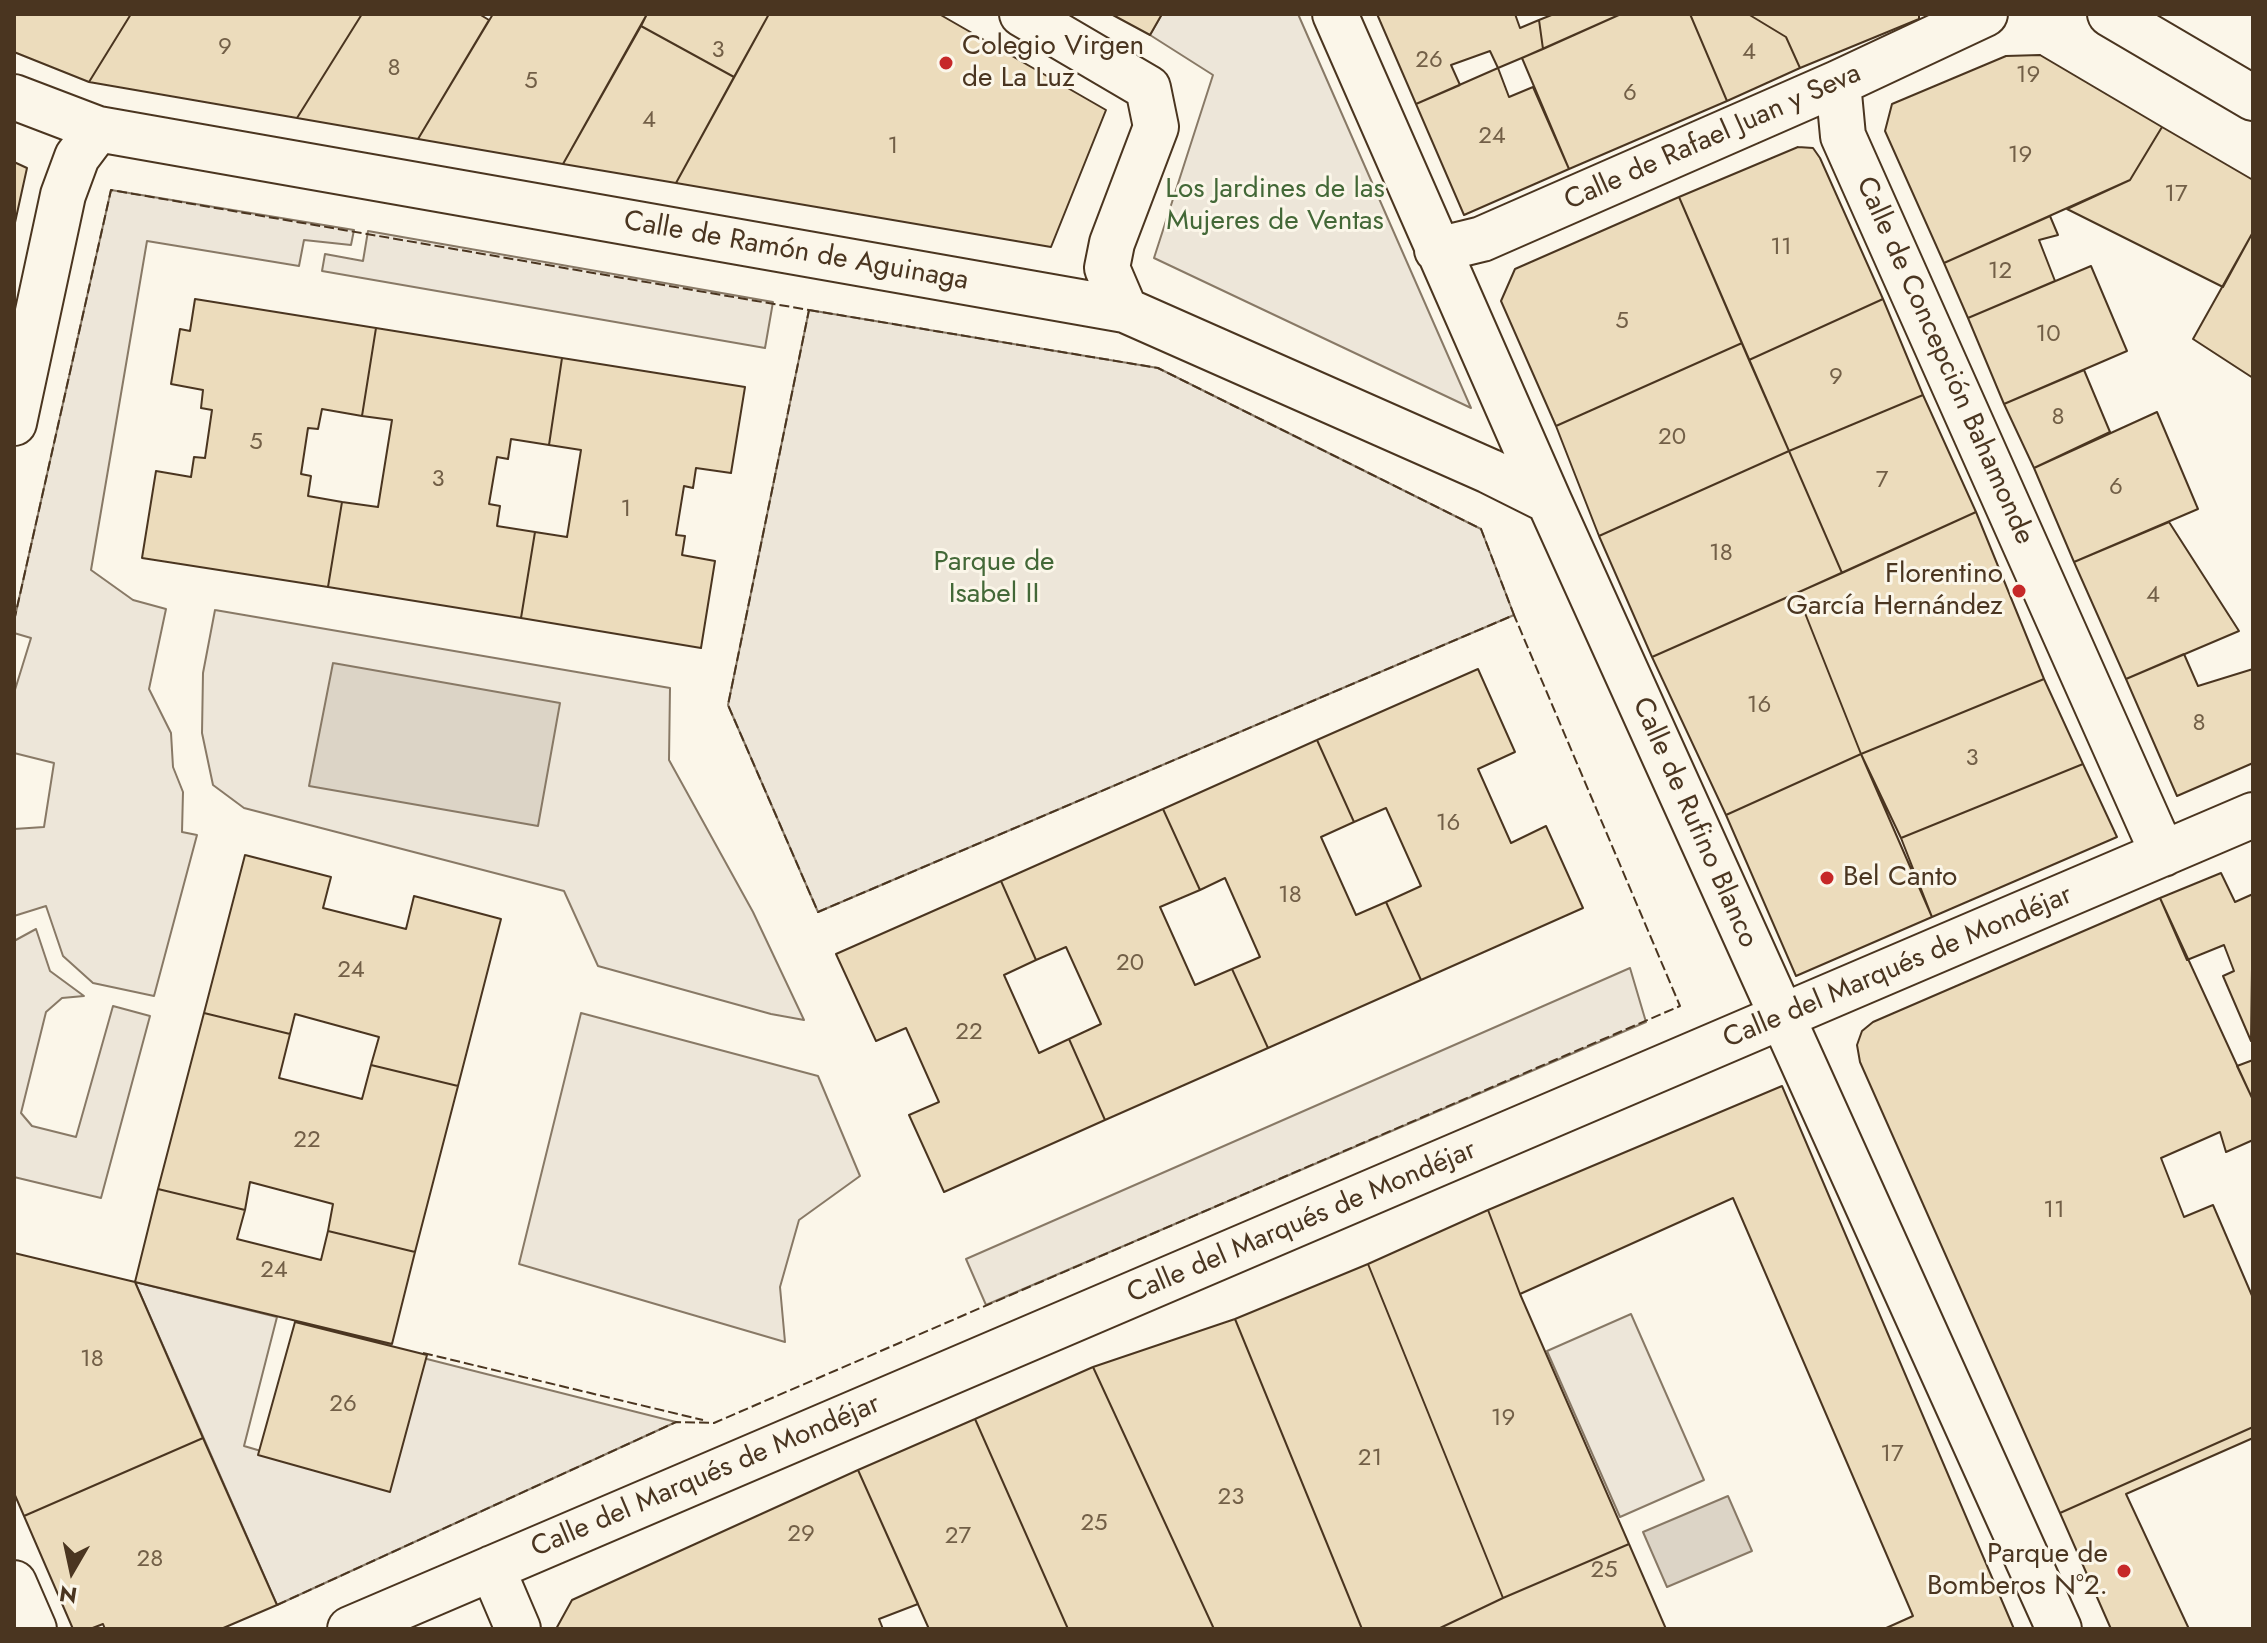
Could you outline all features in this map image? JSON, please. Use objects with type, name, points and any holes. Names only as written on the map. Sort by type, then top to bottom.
[{"type":"street","points":[[1022,14],[1148,88],[1156,127],[1112,243],[1107,268],[1125,310]]},
{"type":"street","name":"Calle de Rufino Blanco","points":[[1335,14],[1437,250],[1781,1019],[2059,1629]]},
{"type":"street","name":"Calle de Rafael Juan y Seva","points":[[1437,250],[1482,239],[1838,83],[1985,14]]},
{"type":"street","points":[[2110,14],[2253,98]]},
{"type":"street","name":"Calle de Concepción Bahamonde","points":[[1838,83],[1843,136],[2163,854]]},
{"type":"street","name":"Calle de Ramón de Aguinaga","points":[[14,97],[98,129],[1125,310],[1499,475],[1549,501]]},
{"type":"street","points":[[14,423],[63,195],[77,157],[98,129]]},
{"type":"street","name":"Calle del Marqués de Mondéjar","points":[[350,1629],[2253,815]]},
{"type":"street","points":[[492,1568],[518,1629]]},
{"type":"street","points":[[14,1583],[34,1629]]},
{"type":"green space","name":"Los Jardines de las Mujeres de Ventas","points":[[1162,14],[1298,14],[1471,408],[1154,258],[1213,75],[1150,35]]},
{"type":"green space","points":[[111,190],[354,230],[351,245],[304,240],[299,266],[147,241],[91,570],[133,600],[166,609],[149,689],[171,733],[173,767],[183,792],[182,832],[197,835],[154,996],[93,983],[63,956],[46,906],[14,916],[14,829],[44,827],[54,763],[14,753],[14,693],[31,638],[14,633],[14,621]]},
{"type":"green space","points":[[368,231],[773,302],[765,348],[322,271],[325,254],[363,261]]},
{"type":"green space","name":"Parque de Isabel II","points":[[809,310],[1158,368],[1481,529],[1514,615],[818,912],[728,705]]},
{"type":"green space","points":[[215,610],[670,688],[669,760],[753,912],[804,1020],[771,1014],[598,966],[564,891],[244,808],[213,785],[202,733],[203,673]]},
{"type":"green space","points":[[36,929],[50,971],[84,996],[62,998],[46,1012],[21,1113],[32,1126],[76,1137],[113,1006],[150,1016],[101,1198],[14,1177],[14,941]]},
{"type":"green space","points":[[1630,968],[1646,1022],[986,1305],[966,1259]]},
{"type":"green space","points":[[581,1013],[818,1076],[860,1176],[799,1220],[780,1287],[785,1342],[519,1264]]},
{"type":"green space","points":[[135,1282],[277,1317],[244,1446],[383,1487],[419,1357],[676,1422],[277,1605]]},
{"type":"green space","points":[[1631,1314],[1704,1480],[1620,1517],[1547,1351]]},
{"type":"shaded area","points":[[333,663],[560,703],[538,826],[309,786]]},
{"type":"shaded area","points":[[1728,1496],[1752,1551],[1667,1587],[1643,1532]]},
{"type":"building","points":[[14,14],[131,14],[89,82],[14,52]]},
{"type":"building","points":[[131,14],[362,14],[297,118],[89,82]]},
{"type":"building","points":[[362,14],[479,14],[489,20],[418,139],[297,118]]},
{"type":"building","points":[[493,14],[647,14],[563,164],[418,139]]},
{"type":"building","points":[[647,14],[769,14],[734,77],[641,26]]},
{"type":"building","points":[[769,14],[939,14],[1106,110],[1051,247],[676,183]]},
{"type":"building","points":[[1111,14],[1162,14],[1150,35]]},
{"type":"building","points":[[1377,14],[1515,14],[1520,28],[1539,20],[1543,49],[1498,68],[1490,51],[1451,65],[1460,85],[1416,104]]},
{"type":"building","points":[[1554,14],[1621,14],[1543,49],[1539,20]]},
{"type":"building","points":[[1621,14],[1690,14],[1727,101],[1569,169],[1522,58]]},
{"type":"building","points":[[1690,14],[1748,14],[1786,37],[1800,68],[1727,101]]},
{"type":"building","points":[[1748,14],[1919,14],[1919,19],[1800,68],[1786,37]]},
{"type":"building","points":[[641,26],[734,77],[676,183],[563,164]]},
{"type":"building","points":[[2040,55],[2162,127],[2130,180],[1944,263],[1885,131],[1892,104],[2006,56]]},
{"type":"building","points":[[1498,68],[1509,97],[1533,87],[1569,169],[1464,215],[1416,104]]},
{"type":"building","points":[[2162,127],[2253,180],[2253,232],[2223,287],[2067,209],[2130,180]]},
{"type":"building","points":[[1798,147],[1813,148],[1820,158],[1883,299],[1749,360],[1679,197]]},
{"type":"building","points":[[14,162],[27,168],[14,227]]},
{"type":"building","points":[[1679,197],[1742,343],[1556,426],[1501,301],[1515,269]]},
{"type":"building","points":[[2050,216],[2058,235],[2039,240],[2055,281],[1968,318],[1944,263]]},
{"type":"building","points":[[2253,232],[2253,378],[2193,339]]},
{"type":"building","points":[[2091,266],[2127,351],[2004,404],[1968,318]]},
{"type":"building","points":[[195,299],[376,328],[362,416],[322,409],[318,429],[308,428],[301,474],[311,476],[308,496],[342,502],[328,587],[142,558],[156,471],[191,477],[194,457],[205,458],[212,410],[201,408],[203,390],[171,384],[180,329],[190,331]]},
{"type":"building","points":[[1883,299],[1923,395],[1789,451],[1749,360]]},
{"type":"building","points":[[376,328],[562,358],[549,445],[511,439],[508,459],[497,457],[489,504],[500,506],[497,526],[535,532],[521,618],[328,587],[342,502],[378,507],[392,420],[362,416]]},
{"type":"building","points":[[1742,343],[1789,451],[1599,536],[1556,426]]},
{"type":"building","points":[[562,358],[745,387],[731,473],[696,468],[693,488],[684,486],[676,535],[685,536],[682,555],[715,561],[701,648],[521,618],[535,532],[567,537],[581,450],[549,445]]},
{"type":"building","points":[[2084,370],[2110,432],[2034,468],[2004,404]]},
{"type":"building","points":[[1923,395],[1976,512],[1842,573],[1789,451]]},
{"type":"building","points":[[2157,412],[2198,509],[2074,562],[2034,468]]},
{"type":"building","points":[[1789,451],[1842,573],[1652,657],[1599,536]]},
{"type":"building","points":[[1976,512],[2044,679],[1861,754],[1797,593]]},
{"type":"building","points":[[2169,522],[2239,631],[2126,679],[2074,562]]},
{"type":"building","points":[[1797,593],[1861,754],[1726,815],[1652,657]]},
{"type":"building","points":[[2184,654],[2198,686],[2253,669],[2253,763],[2177,796],[2126,679]]},
{"type":"building","points":[[1478,669],[1515,752],[1478,769],[1511,843],[1546,826],[1583,908],[1421,980],[1386,902],[1421,886],[1386,808],[1354,822],[1317,740]]},
{"type":"building","points":[[2044,679],[2083,764],[1901,838],[1861,754]]},
{"type":"building","points":[[1317,740],[1354,822],[1321,837],[1356,915],[1386,902],[1421,980],[1268,1048],[1232,969],[1260,957],[1225,878],[1200,890],[1163,809]]},
{"type":"building","points":[[1861,754],[1932,917],[1796,976],[1726,815]]},
{"type":"building","points":[[2083,764],[2117,837],[1932,917],[1901,838]]},
{"type":"building","points":[[1163,809],[1200,890],[1160,907],[1195,985],[1232,969],[1268,1048],[1105,1120],[1069,1039],[1101,1024],[1066,947],[1036,960],[1001,881]]},
{"type":"building","points":[[245,855],[331,877],[323,908],[406,929],[414,896],[501,919],[458,1086],[371,1065],[379,1037],[295,1014],[290,1034],[204,1013]]},
{"type":"building","points":[[2221,873],[2235,902],[2253,894],[2251,1041],[2223,976],[2234,971],[2224,945],[2187,960],[2160,898]]},
{"type":"building","points":[[1001,881],[1036,960],[1004,975],[1039,1053],[1069,1039],[1105,1120],[944,1192],[909,1115],[939,1102],[906,1028],[876,1041],[836,954]]},
{"type":"building","points":[[2160,898],[2253,1100],[2253,1140],[2226,1152],[2220,1132],[2161,1158],[2184,1217],[2213,1205],[2253,1298],[2253,1427],[2060,1513],[1860,1062],[1857,1045],[1862,1031],[1873,1022]]},
{"type":"building","points":[[204,1013],[290,1034],[279,1078],[362,1099],[371,1065],[458,1086],[415,1252],[328,1231],[333,1204],[250,1182],[245,1210],[158,1189]]},
{"type":"building","points":[[2253,1060],[2253,1100],[2237,1066]]},
{"type":"building","points":[[1782,1086],[2014,1629],[1884,1629],[1913,1616],[1733,1198],[1520,1294],[1488,1210]]},
{"type":"building","points":[[158,1189],[245,1210],[237,1239],[321,1260],[328,1231],[415,1252],[392,1344],[135,1282]]},
{"type":"building","points":[[1488,1210],[1520,1294],[1629,1544],[1503,1598],[1368,1264]]},
{"type":"building","points":[[14,1253],[135,1282],[203,1438],[24,1516],[14,1493]]},
{"type":"building","points":[[1368,1264],[1503,1598],[1438,1629],[1362,1629],[1235,1319]]},
{"type":"building","points":[[1235,1319],[1362,1629],[1214,1629],[1093,1367]]},
{"type":"building","points":[[295,1322],[427,1355],[390,1492],[258,1455]]},
{"type":"building","points":[[1093,1367],[1214,1629],[1068,1629],[975,1419]]},
{"type":"building","points":[[975,1419],[1068,1629],[929,1629],[858,1470]]},
{"type":"building","name":"Parque de Bomberos Nº2.","points":[[2253,1427],[2253,1438],[2126,1494],[2189,1629],[2111,1629],[2060,1513]]},
{"type":"building","points":[[203,1438],[277,1605],[221,1629],[105,1629],[103,1624],[90,1629],[73,1629],[24,1516]]},
{"type":"building","points":[[858,1470],[918,1604],[879,1619],[883,1629],[556,1629],[572,1600]]},
{"type":"building","points":[[1629,1544],[1666,1629],[1438,1629],[1503,1598]]},
{"type":"fence","points":[[14,621],[111,190],[809,310]]},
{"type":"fence","points":[[809,310],[1158,368],[1481,529],[1514,615],[818,912],[728,705],[809,310]]},
{"type":"fence","points":[[277,1605],[676,1422],[714,1423],[1680,1006],[1514,615]]},
{"type":"fence","points":[[423,1353],[703,1420]]},
{"type":"place","name":"Colegio Virgen de La Luz","points":[[946,63]]},
{"type":"place","name":"Florentino García Hernández","points":[[2019,591]]},
{"type":"place","name":"Bel Canto","points":[[1827,878]]},
{"type":"place","name":"Parque de Bomberos Nº2.","points":[[2124,1571]]}]
